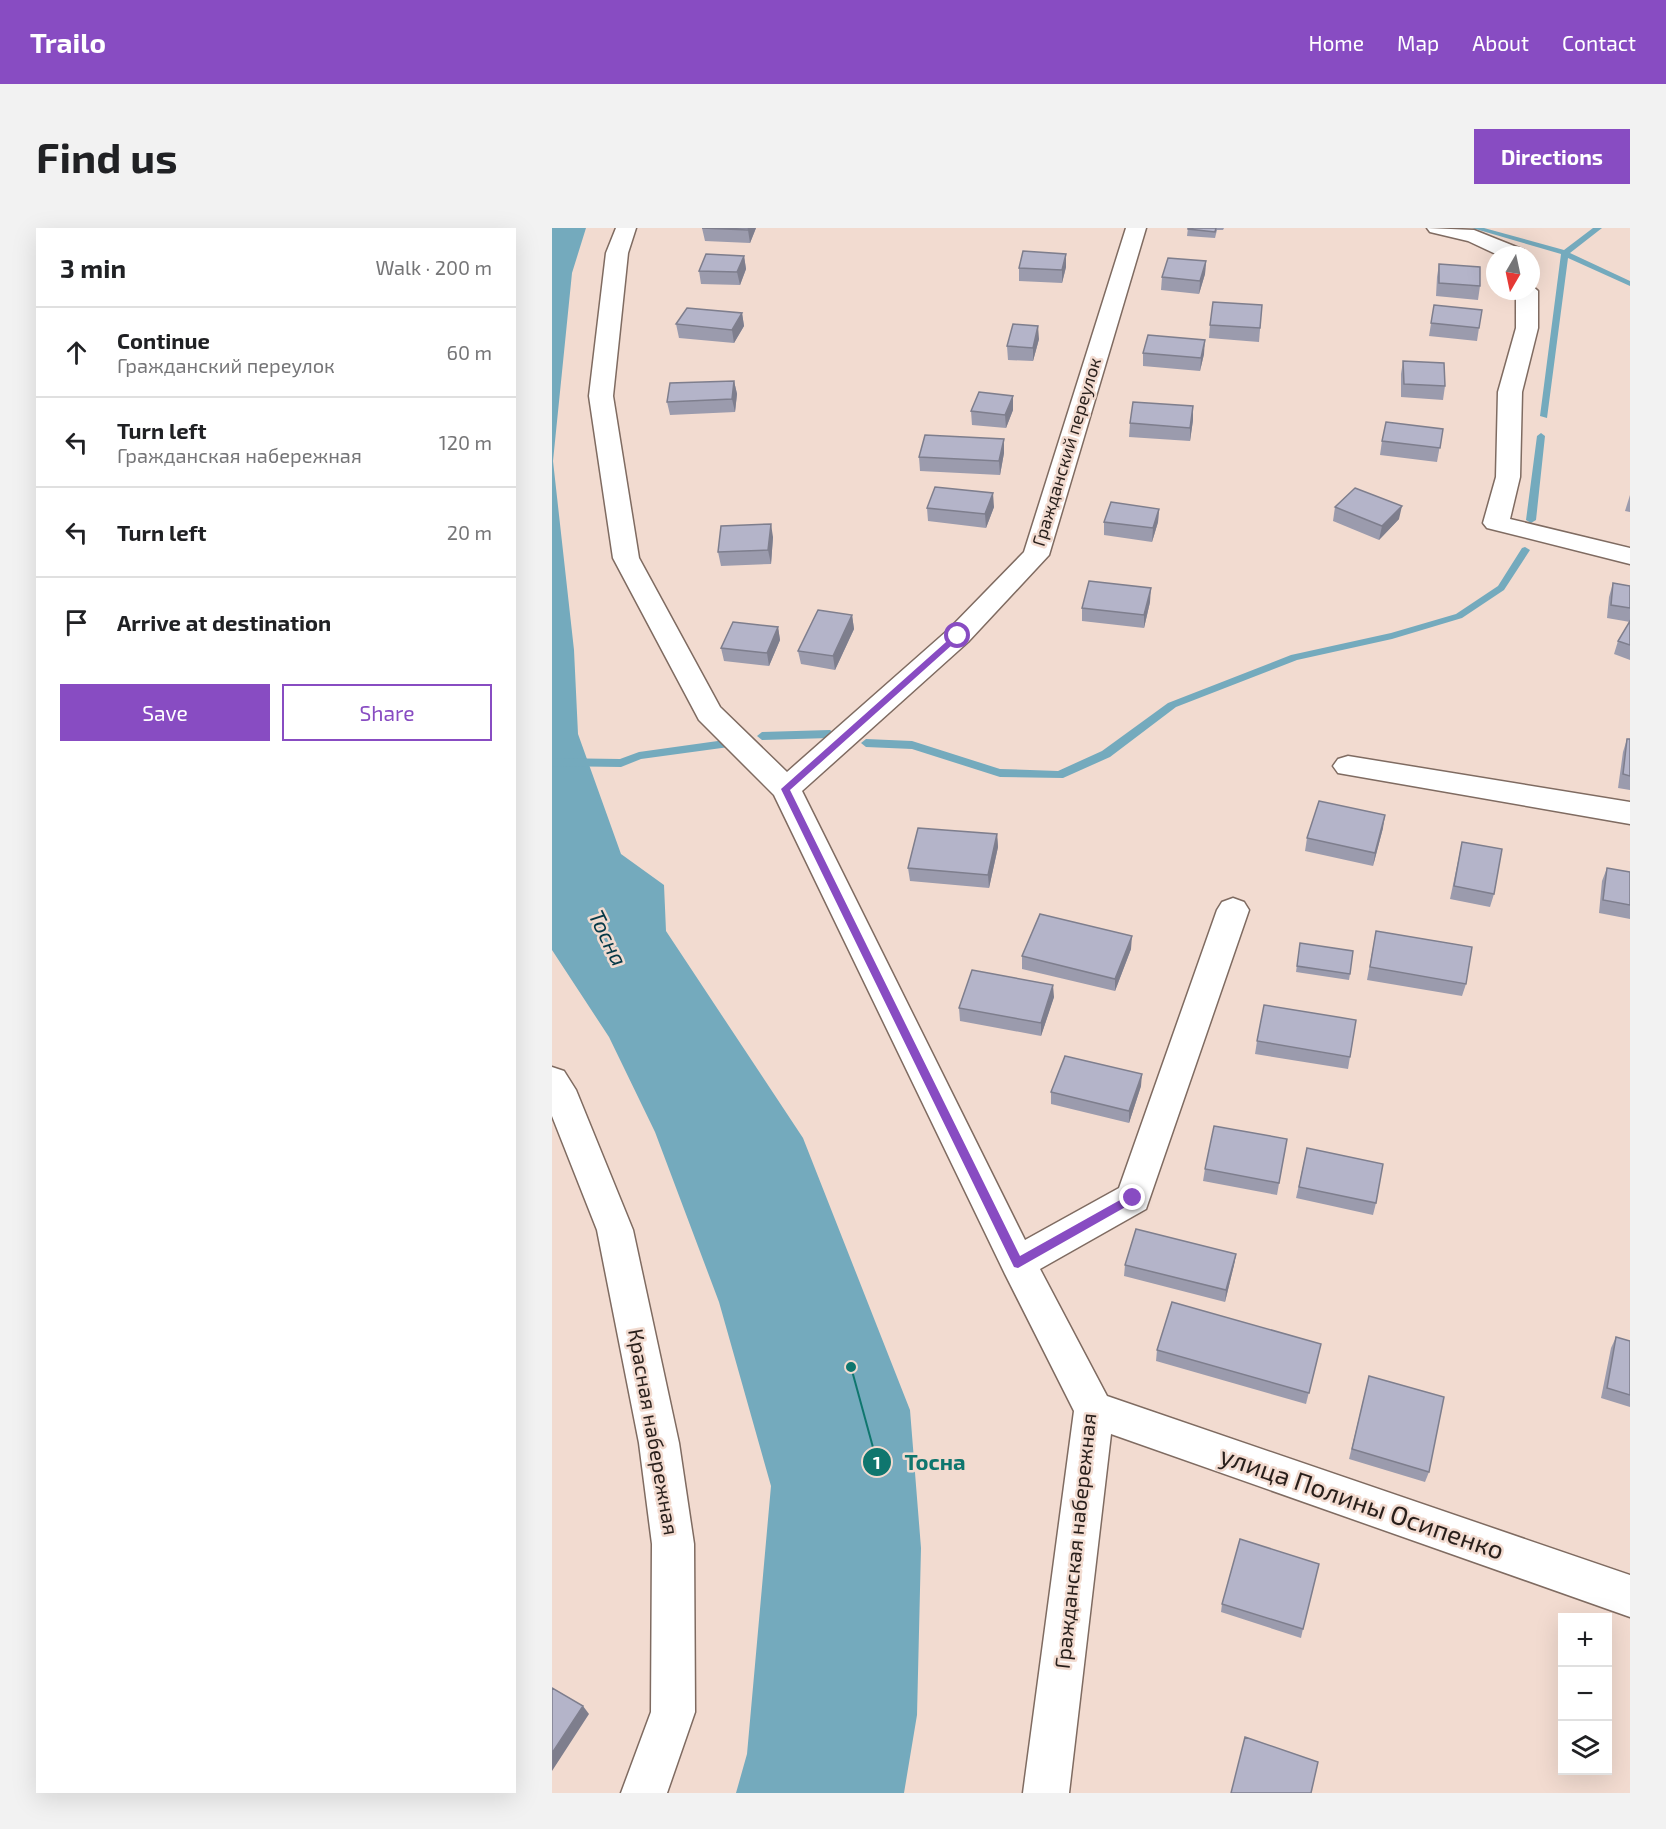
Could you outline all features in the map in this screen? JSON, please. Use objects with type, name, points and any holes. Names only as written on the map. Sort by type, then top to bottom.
[{"type":"street","name":"Гражданская набережная","points":[[626,228],[617,253],[601,396],[626,558],[709,713],[786,789],[1018,1263],[1094,1410],[1046,1793]]},
{"type":"street","name":"Гражданский переулок","points":[[786,789],[958,636],[1036,555],[1136,228]]},
{"type":"street","points":[[1437,228],[1474,236],[1496,246]]},
{"type":"street","points":[[1527,300],[1527,328],[1510,392],[1508,477],[1496,523],[1630,556]]},
{"type":"street","points":[[1348,766],[1630,813]]},
{"type":"street","points":[[1018,1263],[1133,1198],[1233,910]]},
{"type":"street","name":"Красная набережная","points":[[552,1081],[559,1090],[615,1230],[658,1443],[673,1544],[673,1712],[644,1793]]},
{"type":"street","name":"улица Полины Осипенко","points":[[1094,1410],[1630,1596]]},
{"type":"water","points":[[552,228],[586,228],[572,273],[553,461],[574,650],[578,734],[621,854],[664,885],[666,931],[803,1138],[910,1410],[921,1548],[917,1715],[904,1793],[736,1793],[747,1754],[771,1486],[719,1302],[655,1132],[609,1037],[552,950]]},
{"type":"building","points":[[702,228],[749,228],[748,230]]},
{"type":"building","points":[[1188,228],[1216,228],[1215,232]]},
{"type":"building","points":[[1023,251],[1066,254],[1062,270],[1019,268]]},
{"type":"building","points":[[706,254],[744,256],[737,272],[699,271]]},
{"type":"building","points":[[1168,258],[1206,261],[1200,281],[1162,277]]},
{"type":"building","points":[[1439,264],[1480,267],[1480,286],[1439,283]]},
{"type":"building","points":[[1213,302],[1262,305],[1260,328],[1210,325]]},
{"type":"building","points":[[1434,305],[1482,310],[1479,328],[1431,323]]},
{"type":"building","points":[[687,308],[742,313],[732,330],[676,324]]},
{"type":"building","points":[[1013,324],[1038,326],[1033,348],[1007,346]]},
{"type":"building","points":[[1148,335],[1205,340],[1201,358],[1143,353]]},
{"type":"building","points":[[1403,361],[1444,363],[1445,386],[1404,384]]},
{"type":"building","points":[[734,381],[732,399],[667,402],[670,383]]},
{"type":"building","points":[[979,392],[1013,396],[1005,415],[971,411]]},
{"type":"building","points":[[1133,402],[1193,406],[1190,428],[1130,423]]},
{"type":"building","points":[[1386,422],[1443,429],[1440,448],[1382,441]]},
{"type":"building","points":[[925,435],[1004,439],[999,461],[919,457]]},
{"type":"building","points":[[935,487],[993,493],[985,514],[927,508]]},
{"type":"building","points":[[1355,488],[1402,506],[1382,526],[1335,507]]},
{"type":"building","points":[[1111,502],[1159,509],[1153,528],[1104,522]]},
{"type":"building","points":[[771,524],[768,550],[718,552],[721,526]]},
{"type":"building","points":[[1089,581],[1151,588],[1144,615],[1082,608]]},
{"type":"building","points":[[1613,583],[1630,586],[1630,608],[1611,605]]},
{"type":"building","points":[[818,610],[852,615],[833,656],[798,651]]},
{"type":"building","points":[[1630,621],[1630,645],[1618,641]]},
{"type":"building","points":[[733,622],[778,627],[767,653],[721,648]]},
{"type":"building","points":[[1627,739],[1630,739],[1630,776],[1623,774]]},
{"type":"building","points":[[1319,801],[1385,815],[1375,853],[1307,838]]},
{"type":"building","points":[[918,828],[997,834],[988,875],[908,868]]},
{"type":"building","points":[[1462,842],[1502,849],[1494,894],[1454,886]]},
{"type":"building","points":[[1607,868],[1630,872],[1630,905],[1603,900]]},
{"type":"building","points":[[1040,914],[1132,936],[1115,979],[1022,956]]},
{"type":"building","points":[[1376,931],[1472,947],[1466,984],[1370,967]]},
{"type":"building","points":[[1300,943],[1353,951],[1350,974],[1297,966]]},
{"type":"building","points":[[972,970],[1053,985],[1041,1023],[959,1008]]},
{"type":"building","points":[[1264,1005],[1356,1020],[1350,1057],[1257,1041]]},
{"type":"building","points":[[1065,1056],[1142,1074],[1129,1111],[1051,1092]]},
{"type":"building","points":[[1214,1126],[1287,1139],[1279,1183],[1205,1169]]},
{"type":"building","points":[[1307,1148],[1383,1164],[1376,1203],[1299,1187]]},
{"type":"building","points":[[1136,1229],[1236,1254],[1226,1290],[1125,1265]]},
{"type":"building","points":[[1172,1302],[1321,1344],[1309,1393],[1157,1350]]},
{"type":"building","points":[[1616,1337],[1630,1341],[1630,1395],[1607,1388]]},
{"type":"building","points":[[1369,1376],[1444,1397],[1429,1472],[1352,1449]]},
{"type":"building","points":[[1240,1539],[1319,1564],[1303,1629],[1222,1604]]},
{"type":"building","points":[[552,1688],[583,1706],[552,1753]]},
{"type":"building","points":[[1245,1737],[1318,1762],[1311,1793],[1231,1793]]},
{"type":"waterway","points":[[1476,228],[1565,253]]},
{"type":"waterway","points":[[1565,253],[1598,228]]},
{"type":"waterway","points":[[1544,416],[1565,253]]},
{"type":"waterway","points":[[1565,253],[1630,284]]},
{"type":"waterway","points":[[1531,520],[1541,436]]},
{"type":"waterway","points":[[866,743],[912,745],[1000,773],[1059,775],[1106,754],[1172,705],[1295,657],[1392,636],[1459,616],[1501,588],[1525,550]]},
{"type":"waterway","points":[[762,736],[830,734]]},
{"type":"waterway","points":[[552,762],[621,763],[639,756],[725,744]]},
{"type":"place","name":"Тосна","points":[[851,1367]]},
{"type":"route","points":[[958,636],[786,789],[1018,1263],[1133,1198]]}]
